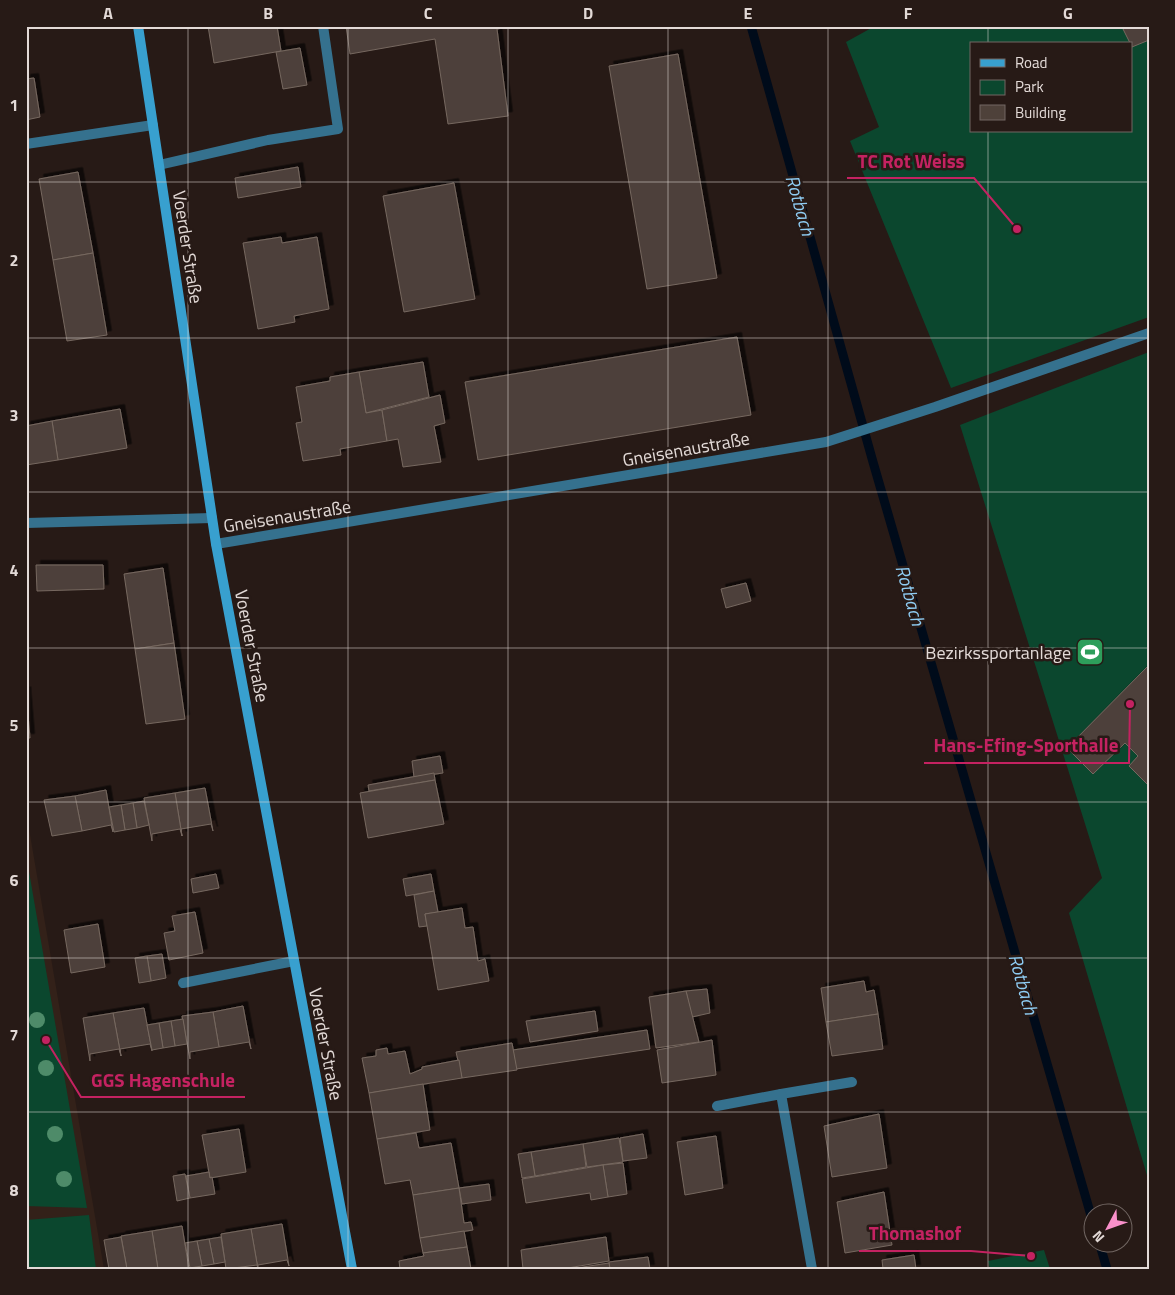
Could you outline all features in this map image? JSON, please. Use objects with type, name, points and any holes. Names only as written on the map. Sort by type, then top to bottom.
[{"type":"main road","name":"Voerder Straße","points":[[138,26],[216,544],[352,1269]]},
{"type":"street","points":[[159,164],[268,140],[338,129],[323,26]]},
{"type":"street","points":[[26,144],[153,125]]},
{"type":"street","name":"Gneisenaustraße","points":[[216,544],[835,440],[1149,333]]},
{"type":"street","name":"Gneisenaustraße","points":[[26,523],[212,518]]},
{"type":"street","points":[[183,983],[294,961]]},
{"type":"street","points":[[717,1106],[852,1082]]},
{"type":"street","points":[[781,1094],[812,1269]]},
{"type":"shaded area","points":[[26,811],[104,1269],[26,1269]]},
{"type":"green space","points":[[875,26],[1149,26],[1149,317],[951,388],[850,141],[879,127],[846,42]]},
{"type":"green space","name":"Bezirkssportanlage","points":[[1149,352],[1149,1182],[1069,913],[1102,878],[960,425]]},
{"type":"green space","points":[[26,854],[87,1208],[26,1206]]},
{"type":"green space","points":[[89,1215],[96,1269],[26,1269],[26,1220]]},
{"type":"green space","points":[[1044,1250],[1050,1269],[990,1269],[988,1261]]},
{"type":"building","points":[[208,26],[277,26],[281,51],[214,63]]},
{"type":"building","points":[[346,26],[513,26],[497,29],[508,116],[448,124],[435,39],[350,54]]},
{"type":"building","points":[[1130,26],[1149,26],[1149,40],[1132,47],[1132,42],[1130,42],[1123,29]]},
{"type":"building","points":[[300,48],[307,85],[283,89],[276,52]]},
{"type":"building","points":[[678,54],[717,278],[647,289],[609,66]]},
{"type":"building","points":[[34,78],[40,117],[26,120],[26,79]]},
{"type":"building","points":[[298,167],[301,187],[238,198],[235,178]]},
{"type":"building","points":[[78,172],[93,253],[53,260],[39,179]]},
{"type":"building","points":[[454,183],[475,299],[404,312],[383,196]]},
{"type":"building","points":[[281,237],[282,243],[317,237],[329,309],[294,316],[295,322],[258,329],[243,243]]},
{"type":"building","points":[[93,253],[107,335],[67,341],[53,260]]},
{"type":"building","points":[[737,337],[751,415],[478,460],[465,382]]},
{"type":"building","points":[[423,362],[429,397],[366,413],[359,372]]},
{"type":"building","points":[[359,372],[366,413],[382,410],[387,441],[340,449],[341,455],[303,461],[296,423],[302,422],[296,387],[330,381],[330,377]]},
{"type":"building","points":[[440,395],[445,423],[434,426],[441,462],[403,467],[398,439],[387,441],[382,410]]},
{"type":"building","points":[[120,409],[127,448],[58,460],[52,421]]},
{"type":"building","points":[[52,421],[58,460],[26,465],[26,426]]},
{"type":"building","points":[[36,565],[103,565],[104,589],[37,591]]},
{"type":"building","points":[[163,568],[174,643],[135,649],[124,574]]},
{"type":"building","points":[[746,583],[751,601],[726,608],[721,589]]},
{"type":"building","points":[[174,643],[185,719],[146,724],[135,649]]},
{"type":"building","points":[[1149,665],[1149,786],[1129,766],[1138,756],[1125,743],[1093,774],[1067,748]]},
{"type":"building","points":[[26,691],[30,738],[26,738]]},
{"type":"building","points":[[440,756],[443,773],[414,777],[412,761]]},
{"type":"building","points":[[434,773],[435,780],[369,791],[368,785]]},
{"type":"building","points":[[435,780],[444,824],[368,838],[360,793]]},
{"type":"building","points":[[205,788],[213,831],[211,824],[181,829],[182,836],[175,793]]},
{"type":"building","points":[[106,790],[113,832],[111,825],[82,831],[75,796]]},
{"type":"building","points":[[175,793],[182,836],[180,829],[152,834],[152,841],[144,798]]},
{"type":"building","points":[[75,796],[82,831],[52,836],[44,800]]},
{"type":"building","points":[[144,801],[149,825],[137,828],[133,803]]},
{"type":"building","points":[[133,803],[137,828],[125,830],[121,805]]},
{"type":"building","points":[[121,805],[125,830],[114,832],[109,807]]},
{"type":"building","points":[[216,874],[219,888],[193,893],[191,879]]},
{"type":"building","points":[[431,874],[434,891],[406,896],[403,879]]},
{"type":"building","points":[[434,891],[438,912],[425,914],[427,926],[419,927],[414,895]]},
{"type":"building","points":[[462,908],[465,928],[473,927],[478,961],[485,959],[489,981],[438,990],[425,914]]},
{"type":"building","points":[[195,912],[203,953],[169,960],[164,933],[175,931],[172,916]]},
{"type":"building","points":[[98,924],[105,967],[71,973],[64,930]]},
{"type":"building","points":[[162,954],[166,978],[151,981],[147,956]]},
{"type":"building","points":[[147,956],[151,981],[139,983],[135,958]]},
{"type":"building","points":[[864,981],[866,992],[874,990],[878,1014],[826,1022],[821,988]]},
{"type":"building","points":[[707,989],[710,1013],[692,1017],[686,991]]},
{"type":"building","points":[[686,991],[699,1042],[656,1048],[649,997]]},
{"type":"building","points":[[243,1006],[251,1049],[249,1042],[219,1047],[213,1012]]},
{"type":"building","points":[[144,1008],[152,1051],[150,1044],[120,1049],[121,1056],[113,1013]]},
{"type":"building","points":[[595,1011],[598,1031],[530,1042],[526,1021]]},
{"type":"building","points":[[213,1012],[219,1047],[190,1052],[190,1059],[182,1016]]},
{"type":"building","points":[[113,1013],[121,1056],[119,1049],[90,1054],[90,1061],[83,1018]]},
{"type":"building","points":[[878,1014],[883,1049],[832,1056],[826,1022]]},
{"type":"building","points":[[183,1019],[187,1044],[175,1046],[171,1021]]},
{"type":"building","points":[[171,1021],[175,1046],[163,1048],[159,1023]]},
{"type":"building","points":[[159,1023],[163,1048],[152,1050],[147,1025]]},
{"type":"building","points":[[647,1030],[650,1049],[516,1069],[513,1050]]},
{"type":"building","points":[[712,1040],[716,1075],[662,1083],[657,1050]]},
{"type":"building","points":[[512,1043],[517,1070],[462,1078],[456,1052]]},
{"type":"building","points":[[387,1048],[388,1054],[405,1051],[410,1074],[422,1069],[422,1067],[459,1060],[462,1078],[369,1093],[362,1058],[376,1056],[376,1050]]},
{"type":"building","points":[[423,1084],[430,1130],[377,1139],[369,1093]]},
{"type":"building","points":[[879,1114],[887,1168],[832,1177],[824,1126]]},
{"type":"building","points":[[239,1129],[246,1172],[210,1178],[202,1135]]},
{"type":"building","points":[[416,1133],[419,1148],[451,1143],[459,1188],[413,1195],[410,1180],[385,1184],[377,1139]]},
{"type":"building","points":[[643,1134],[647,1158],[623,1161],[620,1138]]},
{"type":"building","points":[[716,1136],[723,1188],[685,1195],[677,1142]]},
{"type":"building","points":[[619,1138],[623,1162],[587,1167],[583,1144]]},
{"type":"building","points":[[583,1144],[586,1167],[535,1176],[531,1152]]},
{"type":"building","points":[[531,1152],[535,1176],[522,1178],[518,1154]]},
{"type":"building","points":[[623,1163],[627,1194],[608,1197],[603,1165]]},
{"type":"building","points":[[603,1165],[608,1197],[591,1200],[590,1193],[526,1203],[522,1179]]},
{"type":"building","points":[[209,1172],[210,1178],[212,1177],[215,1194],[190,1198],[186,1176]]},
{"type":"building","points":[[185,1174],[190,1198],[177,1201],[173,1176]]},
{"type":"building","points":[[489,1184],[491,1200],[462,1204],[459,1188]]},
{"type":"building","points":[[459,1188],[464,1223],[471,1222],[473,1230],[420,1238],[413,1195]]},
{"type":"building","points":[[884,1192],[892,1245],[845,1253],[837,1202]]},
{"type":"building","points":[[282,1224],[289,1266],[287,1260],[258,1265],[258,1269],[251,1229]]},
{"type":"building","points":[[182,1226],[189,1269],[158,1269],[152,1231]]},
{"type":"building","points":[[251,1229],[258,1269],[257,1265],[226,1269],[221,1234]]},
{"type":"building","points":[[152,1231],[158,1269],[127,1269],[121,1236]]},
{"type":"building","points":[[464,1231],[467,1247],[423,1253],[420,1238]]},
{"type":"building","points":[[121,1237],[127,1269],[109,1269],[104,1240]]},
{"type":"building","points":[[221,1237],[225,1262],[214,1264],[209,1239]]},
{"type":"building","points":[[606,1237],[609,1261],[562,1269],[523,1269],[521,1250]]},
{"type":"building","points":[[209,1239],[214,1264],[202,1266],[197,1241]]},
{"type":"building","points":[[197,1241],[202,1266],[190,1268],[185,1243]]},
{"type":"building","points":[[467,1247],[471,1269],[400,1269],[399,1261],[424,1256],[423,1253]]},
{"type":"building","points":[[914,1255],[916,1269],[883,1269],[882,1260]]},
{"type":"building","points":[[648,1257],[650,1269],[610,1269],[609,1262]]},
{"type":"building","points":[[609,1263],[610,1269],[570,1269]]},
{"type":"waterway","name":"Rotbach","points":[[751,26],[873,462],[1087,1202]]},
{"type":"waterway","name":"Rotbach","points":[[1102,1252],[1107,1269]]},
{"type":"place","name":"TC Rot Weiss","points":[[1017,229]]},
{"type":"place","name":"Bezirkssportanlage","points":[[1090,652]]},
{"type":"place","name":"Hans-Efing-Sporthalle","points":[[1130,704]]},
{"type":"place","name":"GGS Hagenschule","points":[[46,1040]]},
{"type":"place","name":"Thomashof","points":[[1031,1256]]}]
